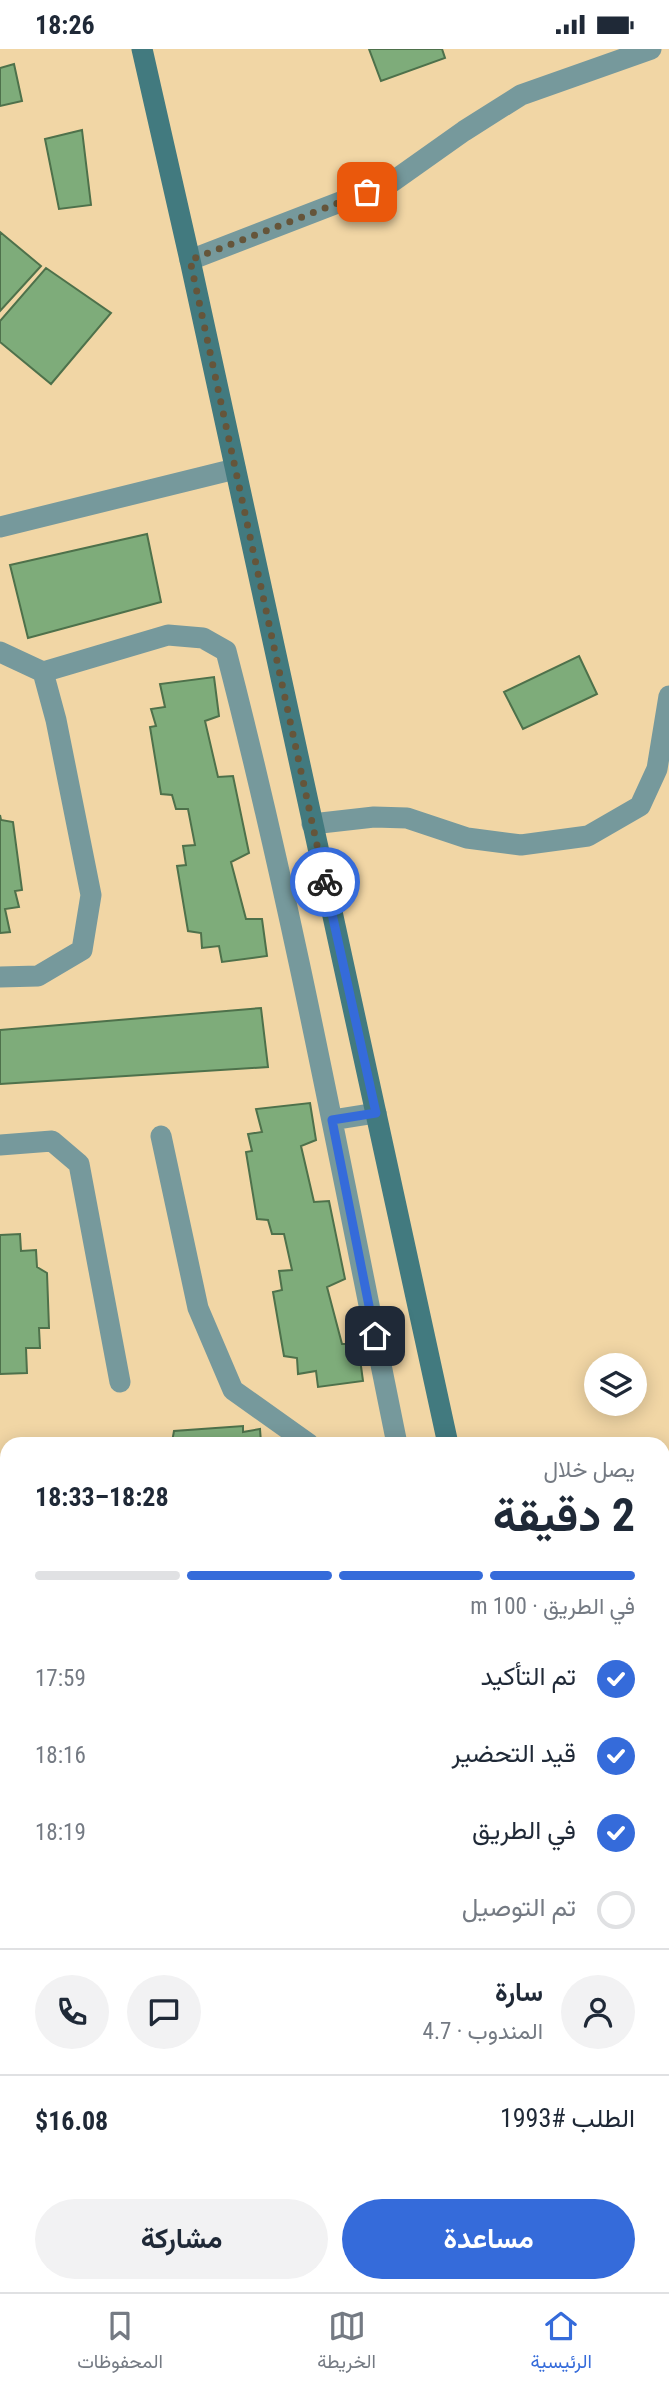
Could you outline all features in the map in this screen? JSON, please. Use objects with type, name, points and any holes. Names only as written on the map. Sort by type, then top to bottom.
[{"type":"street","points":[[142,49],[446,1437]]},
{"type":"street","points":[[190,260],[392,182],[521,95],[651,49]]},
{"type":"street","points":[[0,527],[235,469]]},
{"type":"street","points":[[0,652],[43,672],[168,635],[203,638],[226,651],[255,762],[332,1120],[396,1437]]},
{"type":"street","points":[[0,977],[38,977],[82,950],[91,895],[56,720],[43,672]]},
{"type":"street","points":[[313,824],[374,817],[407,818],[467,838],[521,845],[588,837],[640,806],[657,769],[669,697]]},
{"type":"street","points":[[332,1120],[376,1113]]},
{"type":"street","points":[[160,1136],[198,1308],[233,1390],[299,1437]]},
{"type":"street","points":[[0,1145],[52,1141],[79,1164],[120,1382]]},
{"type":"building","points":[[369,49],[442,49],[445,58],[381,81]]},
{"type":"building","points":[[14,64],[22,101],[0,106],[0,68]]},
{"type":"building","points":[[82,130],[91,205],[59,209],[45,139]]},
{"type":"building","points":[[0,232],[41,266],[0,311]]},
{"type":"building","points":[[46,268],[111,313],[51,384],[0,342],[0,321]]},
{"type":"building","points":[[147,534],[161,602],[28,638],[10,565]]},
{"type":"building","points":[[579,656],[597,694],[523,729],[504,692]]},
{"type":"building","points":[[214,677],[219,716],[205,721],[218,777],[233,776],[249,853],[231,862],[246,919],[262,919],[267,956],[222,962],[219,946],[202,948],[201,933],[188,931],[177,866],[186,865],[183,846],[195,845],[188,809],[176,809],[172,795],[161,794],[150,727],[156,726],[151,709],[165,707],[160,684]]},
{"type":"building","points":[[0,815],[1,820],[13,822],[22,890],[15,891],[19,907],[5,909],[10,932],[0,933]]},
{"type":"building","points":[[261,1008],[268,1067],[0,1084],[0,1030]]},
{"type":"building","points":[[310,1103],[316,1140],[301,1146],[314,1202],[329,1201],[345,1279],[327,1287],[342,1344],[358,1344],[363,1381],[318,1387],[316,1371],[298,1374],[297,1358],[284,1356],[273,1292],[282,1290],[279,1271],[292,1270],[284,1234],[272,1234],[268,1220],[257,1219],[246,1152],[252,1151],[248,1134],[262,1132],[256,1109]]},
{"type":"building","points":[[20,1234],[21,1251],[36,1250],[37,1267],[47,1273],[49,1328],[39,1328],[40,1348],[26,1348],[27,1373],[0,1374],[0,1235]]},
{"type":"building","points":[[243,1426],[243,1432],[260,1429],[261,1437],[173,1437],[174,1431]]},
{"type":"way so far","points":[[325,882],[190,260],[367,192]]},
{"type":"route","points":[[325,882],[376,1113],[332,1120],[375,1336]]}]
